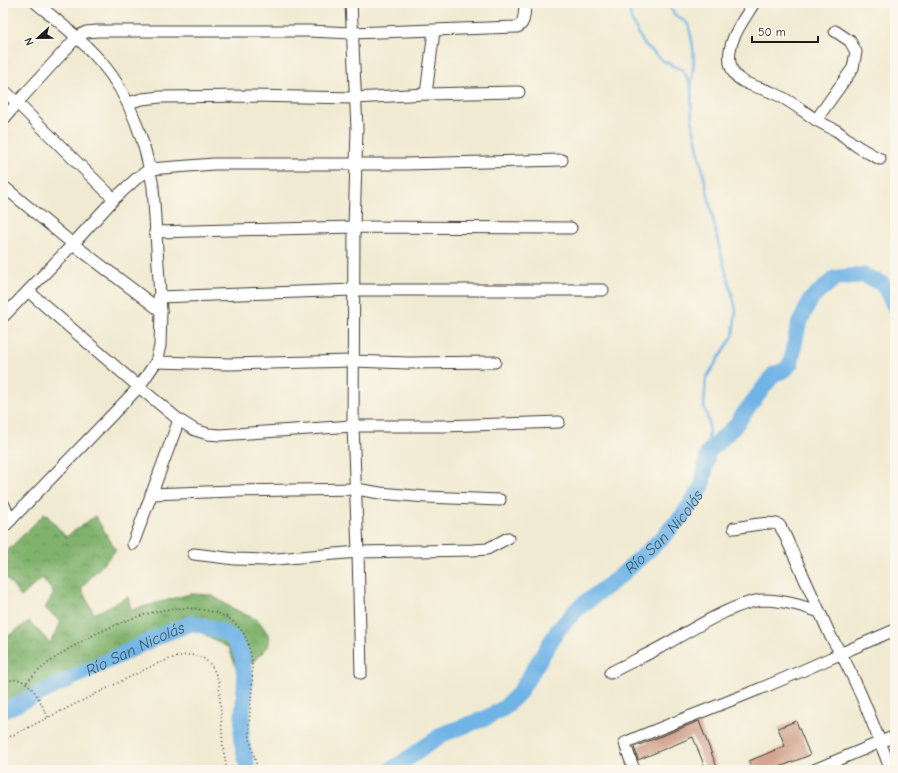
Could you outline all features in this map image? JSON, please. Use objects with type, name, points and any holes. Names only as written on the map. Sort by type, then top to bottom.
[{"type":"street","points":[[3,528],[139,387],[156,362],[160,346],[161,311],[153,187],[144,146],[128,103],[102,63],[77,37],[36,3]]},
{"type":"street","points":[[351,3],[357,129],[354,227],[353,426],[361,673]]},
{"type":"street","points":[[3,120],[77,37],[86,32],[309,31],[352,33],[517,27],[523,23],[524,3]]},
{"type":"street","points":[[754,3],[737,32],[729,55],[731,68],[735,76],[745,83],[773,92],[786,99],[816,120],[837,131],[853,144],[880,159]]},
{"type":"street","points":[[426,94],[434,31]]},
{"type":"street","points":[[816,120],[853,68],[856,52],[850,41],[835,31]]},
{"type":"street","points":[[3,89],[114,199]]},
{"type":"street","points":[[128,103],[142,99],[161,97],[250,96],[355,98],[426,94],[519,92]]},
{"type":"street","points":[[3,317],[114,199],[150,169],[214,164],[405,164],[562,160]]},
{"type":"street","points":[[3,186],[73,244],[161,311]]},
{"type":"street","points":[[155,232],[354,227],[571,228]]},
{"type":"street","points":[[159,297],[354,290],[603,290]]},
{"type":"street","points":[[28,291],[179,420],[194,430],[208,434],[353,426],[443,426],[559,422]]},
{"type":"street","points":[[156,362],[230,364],[354,361],[408,363],[495,362]]},
{"type":"street","points":[[132,544],[179,420]]},
{"type":"street","points":[[151,494],[233,491],[356,490],[426,497],[500,500]]},
{"type":"street","points":[[3,503],[11,520]]},
{"type":"street","points":[[734,528],[759,524],[775,524],[779,525],[783,531],[831,637],[841,652],[863,700],[891,770]]},
{"type":"street","points":[[194,554],[235,559],[264,560],[358,552],[487,549],[508,538]]},
{"type":"street","points":[[610,673],[691,630],[747,603],[763,600],[775,601],[790,603],[820,612]]},
{"type":"street","points":[[634,770],[626,747],[626,743],[629,741],[763,688],[806,670],[841,652],[895,630]]},
{"type":"street","points":[[814,770],[895,736]]},
{"type":"path","points":[[27,682],[42,668],[72,648],[109,628],[141,616],[164,610],[183,608],[200,609],[220,613],[233,620],[242,630],[250,647],[252,667],[250,733],[251,746],[258,770]]},
{"type":"path","points":[[3,740],[165,660],[182,655],[200,657],[210,663],[214,668],[220,683],[223,748],[227,770]]},
{"type":"path","points":[[3,683],[12,679],[27,682],[49,717]]},
{"type":"green space","points":[[45,513],[66,537],[95,516],[116,550],[81,588],[94,614],[128,597],[131,610],[190,594],[211,595],[234,609],[259,621],[270,637],[268,647],[239,676],[229,648],[185,623],[71,676],[3,712],[3,640],[29,621],[50,643],[61,622],[45,608],[54,593],[42,578],[21,597],[3,573],[3,555]]},
{"type":"building","points":[[699,721],[718,770],[706,770],[693,737],[638,760],[634,747]]},
{"type":"building","points":[[796,721],[810,755],[772,770],[753,770],[749,761],[785,746],[778,728]]},
{"type":"waterway","points":[[629,3],[631,19],[644,44],[663,61],[683,70],[691,86],[692,121],[719,246],[736,309],[733,336],[706,378],[704,406],[709,422],[708,452]]},
{"type":"waterway","points":[[668,3],[674,14],[688,24],[694,55],[691,86]]},
{"type":"waterway","name":"Río San Nicolás","points":[[391,770],[443,734],[486,718],[504,708],[519,693],[558,630],[578,608],[618,578],[661,539],[683,515],[702,487],[708,452],[734,427],[774,374],[785,370],[791,363],[798,326],[811,299],[835,278],[863,275],[883,284],[895,308]]},
{"type":"waterway","name":"Río San Nicolás","points":[[3,711],[166,633],[192,623],[219,630],[234,639],[242,655],[245,679],[241,739],[248,770]]}]
